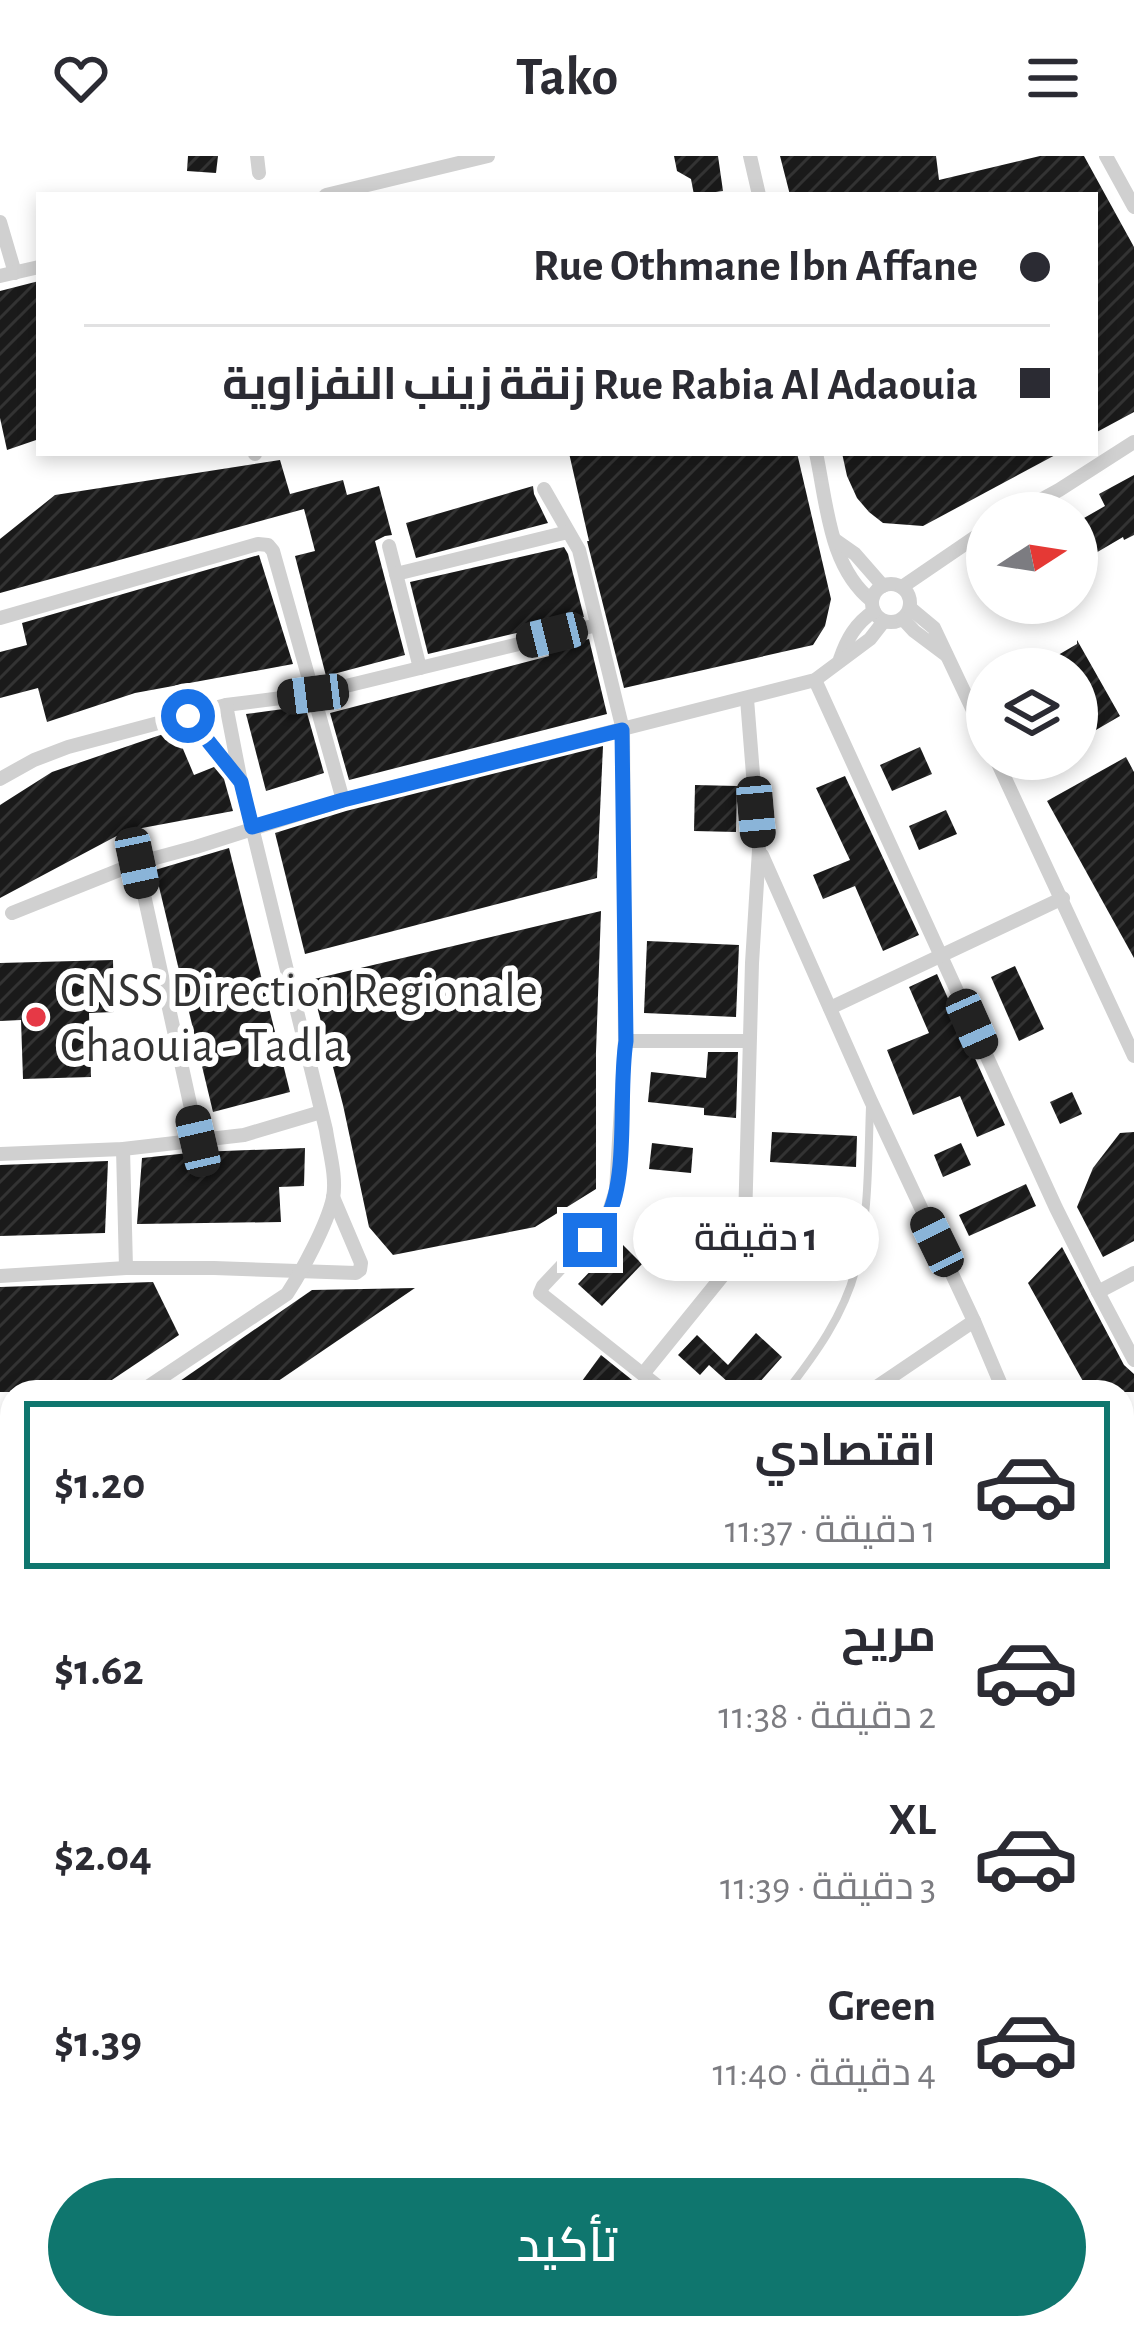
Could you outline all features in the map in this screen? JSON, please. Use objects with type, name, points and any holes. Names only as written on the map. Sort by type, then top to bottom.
[{"type":"street","points":[[257,156],[259,173]]},
{"type":"street","points":[[338,192],[488,156]]},
{"type":"street","points":[[750,156],[758,192]]},
{"type":"street","points":[[1106,156],[1134,207]]},
{"type":"street","points":[[0,222],[8,274]]},
{"type":"street","points":[[1055,492],[1134,442]]},
{"type":"street","points":[[816,456],[845,570],[877,611],[894,622],[907,613],[910,600],[902,587],[883,586],[875,592],[877,611]]},
{"type":"street","points":[[544,489],[579,550],[622,730],[626,1041],[616,1190],[607,1218],[540,1293],[650,1380]]},
{"type":"street","points":[[396,574],[568,532]]},
{"type":"street","points":[[835,540],[855,554],[883,586]]},
{"type":"street","points":[[0,618],[268,544],[343,800]]},
{"type":"street","points":[[902,587],[966,544]]},
{"type":"street","points":[[389,546],[420,668]]},
{"type":"street","points":[[12,913],[137,863],[343,800],[815,680],[840,659],[860,620],[877,611]]},
{"type":"street","points":[[907,613],[934,628],[966,696]]},
{"type":"street","points":[[0,779],[68,747],[226,705],[313,694],[597,625]]},
{"type":"street","points":[[815,680],[1047,1188],[1134,1360]]},
{"type":"street","points":[[643,1374],[728,1269],[745,1222],[760,850],[747,699]]},
{"type":"street","points":[[158,1380],[287,1294],[303,1270],[333,1198],[321,1112],[226,705]]},
{"type":"street","points":[[188,716],[241,782]]},
{"type":"street","points":[[1006,780],[1134,1056]]},
{"type":"street","points":[[760,850],[999,1380]]},
{"type":"street","points":[[137,863],[198,1141]]},
{"type":"street","points":[[830,1008],[1063,898]]},
{"type":"street","points":[[626,1041],[749,1041]]},
{"type":"street","points":[[0,1154],[244,1135],[321,1112]]},
{"type":"street","points":[[122,1148],[126,1268]]},
{"type":"street","points":[[0,1276],[126,1268],[356,1273],[361,1263],[333,1198]]},
{"type":"street","points":[[1098,1292],[1134,1273]]},
{"type":"street","points":[[887,1380],[974,1321]]},
{"type":"lane","points":[[795,1380],[826,1337],[856,1269],[870,1100]]},
{"type":"building","points":[[188,156],[218,156],[216,173],[187,171]]},
{"type":"building","points":[[674,156],[718,156],[723,191],[693,192],[691,179],[677,171]]},
{"type":"building","points":[[780,156],[936,156],[939,180],[1040,156],[1084,156],[1134,247],[1134,412],[1098,431],[1098,192],[789,192]]},
{"type":"building","points":[[36,282],[36,440],[7,450],[0,418],[0,291]]},
{"type":"building","points":[[570,456],[798,456],[831,599],[825,626],[813,645],[624,688]]},
{"type":"building","points":[[843,456],[1053,456],[986,492],[966,492],[966,503],[923,526],[883,523],[857,498]]},
{"type":"building","points":[[280,460],[290,494],[343,480],[347,495],[379,486],[392,535],[375,541],[405,655],[326,676],[295,556],[315,551],[304,509],[0,593],[0,539],[55,495]]},
{"type":"building","points":[[1134,475],[1134,535],[1098,552],[1098,510],[1105,506],[1099,494]]},
{"type":"building","points":[[533,486],[548,523],[416,558],[406,523]]},
{"type":"building","points":[[564,547],[584,617],[428,654],[410,582]]},
{"type":"building","points":[[259,555],[293,664],[135,693],[47,722],[38,688],[0,698],[0,652],[27,645],[22,623]]},
{"type":"building","points":[[589,639],[607,714],[349,780],[330,713],[549,656],[547,649]]},
{"type":"building","points":[[1098,677],[1120,716],[1098,729]]},
{"type":"building","points":[[305,706],[324,773],[266,791],[246,714]]},
{"type":"building","points":[[175,730],[194,775],[214,767],[224,779],[233,811],[126,831],[0,898],[0,805],[52,772]]},
{"type":"building","points":[[603,746],[597,878],[305,954],[275,833]]},
{"type":"building","points":[[920,747],[932,774],[892,791],[880,765]]},
{"type":"building","points":[[1126,757],[1134,772],[1134,958],[1047,801],[1085,780],[1098,780],[1098,773]]},
{"type":"building","points":[[845,776],[919,935],[883,951],[855,886],[823,899],[813,875],[850,860],[816,788]]},
{"type":"building","points":[[695,785],[737,786],[736,832],[694,831]]},
{"type":"building","points":[[946,810],[957,834],[919,850],[909,826]]},
{"type":"building","points":[[229,848],[290,1092],[213,1112],[155,870]]},
{"type":"building","points":[[601,911],[596,1189],[535,1227],[393,1255],[369,1227],[310,980]]},
{"type":"building","points":[[647,941],[739,945],[736,1017],[644,1013]]},
{"type":"building","name":"CNSS Direction Regionale Chaouia - Tadla","points":[[113,960],[114,1012],[89,1013],[91,1077],[23,1079],[21,1020],[0,1021],[0,963]]},
{"type":"building","points":[[1015,966],[1044,1029],[1019,1041],[991,977]]},
{"type":"building","points":[[937,974],[1005,1125],[977,1137],[960,1096],[913,1115],[887,1050],[929,1033],[909,987]]},
{"type":"building","points":[[708,1052],[738,1052],[736,1118],[704,1115],[704,1108],[648,1102],[651,1072],[706,1078]]},
{"type":"building","points":[[1072,1092],[1082,1114],[1060,1124],[1050,1102]]},
{"type":"building","points":[[772,1132],[857,1136],[856,1167],[770,1162]]},
{"type":"building","points":[[1134,1132],[1134,1241],[1103,1257],[1077,1207],[1093,1168],[1120,1133]]},
{"type":"building","points":[[652,1143],[693,1148],[691,1173],[649,1169]]},
{"type":"building","points":[[961,1143],[971,1165],[943,1177],[934,1155]]},
{"type":"building","points":[[305,1148],[304,1186],[279,1187],[281,1222],[137,1224],[142,1158]]},
{"type":"building","points":[[108,1161],[105,1233],[0,1236],[0,1165]]},
{"type":"building","points":[[1026,1184],[1036,1206],[969,1236],[959,1215]]},
{"type":"building","points":[[619,1241],[642,1264],[602,1306],[578,1284]]},
{"type":"building","points":[[1062,1247],[1134,1380],[1082,1380],[1028,1283]]},
{"type":"building","points":[[153,1282],[179,1335],[112,1380],[0,1380],[0,1287]]},
{"type":"building","points":[[415,1288],[280,1380],[181,1380],[312,1290]]},
{"type":"building","points":[[756,1333],[782,1357],[762,1380],[726,1380],[709,1365],[700,1375],[678,1355],[697,1335],[728,1365]]},
{"type":"building","points":[[601,1355],[632,1380],[583,1380]]},
{"type":"place","name":"CNSS Direction Regionale Chaouia - Tadla","points":[[36,1017]]},
{"type":"route","points":[[188,716],[241,782],[252,827],[622,730],[626,1041],[620,1141],[616,1190],[607,1218],[590,1240]]}]
